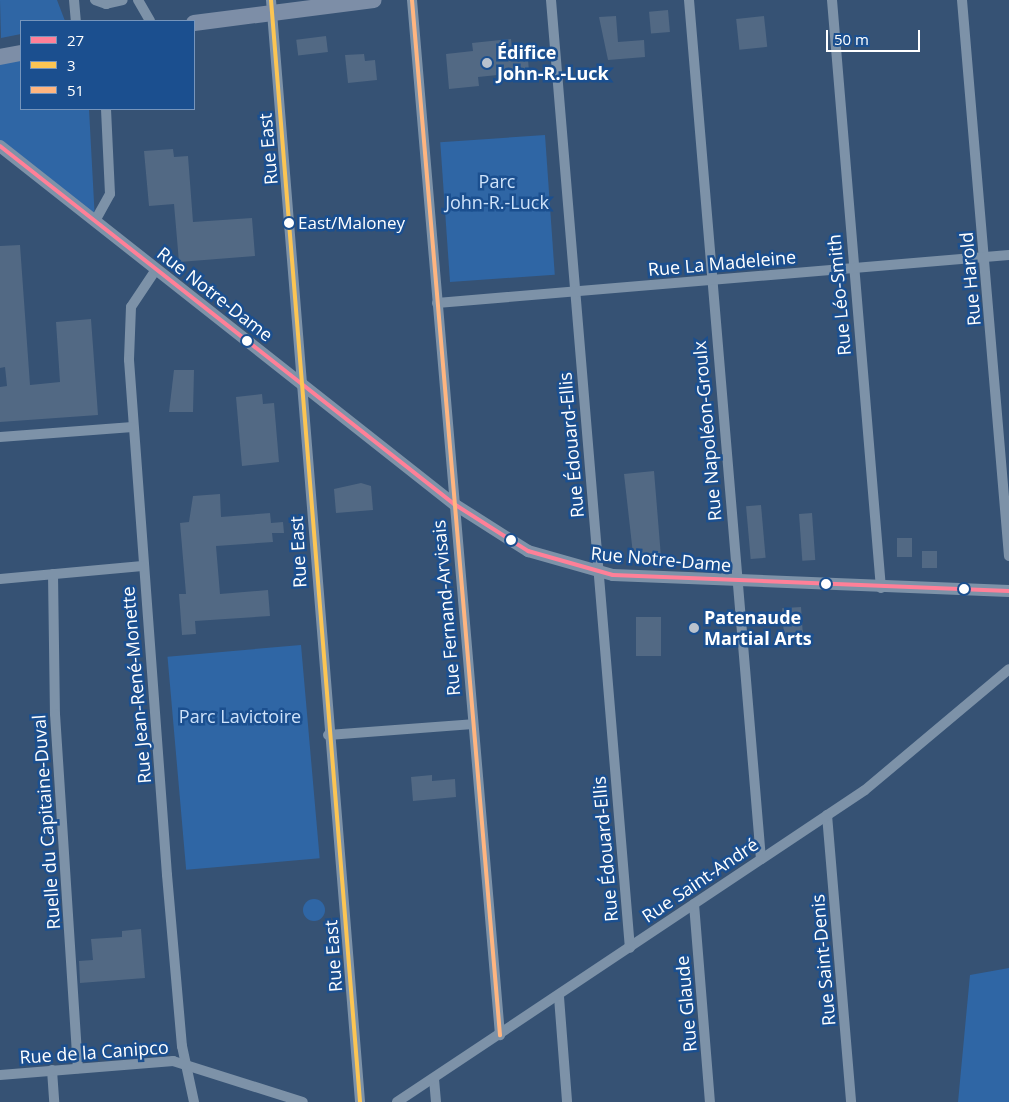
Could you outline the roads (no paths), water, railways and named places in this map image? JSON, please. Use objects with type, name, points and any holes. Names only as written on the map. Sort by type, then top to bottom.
[{"type":"main road","points":[[195,23],[272,6],[374,0]]},
{"type":"main road","points":[[0,56],[20,53]]},
{"type":"street","points":[[74,0],[76,20]]},
{"type":"street","points":[[95,0],[106,4],[123,0]]},
{"type":"street","points":[[138,0],[149,20]]},
{"type":"street","name":"Rue Fernand-Arvisais","points":[[412,0],[500,1035]]},
{"type":"street","name":"Rue Édouard-Ellis","points":[[551,0],[597,573],[630,948]]},
{"type":"street","name":"Rue Napoléon-Groulx","points":[[689,0],[736,583],[761,859]]},
{"type":"street","name":"Rue Léo-Smith","points":[[832,0],[881,588]]},
{"type":"street","name":"Rue Harold","points":[[962,0],[1009,556]]},
{"type":"street","name":"Rue East","points":[[272,6],[305,386],[328,735],[360,1102]]},
{"type":"street","points":[[95,221],[110,194],[106,110]]},
{"type":"street","name":"Rue Notre-Dame","points":[[0,146],[155,271],[454,504],[528,551],[597,573],[736,583],[1009,590]]},
{"type":"street","name":"Rue La Madeleine","points":[[437,302],[1009,255]]},
{"type":"street","name":"Rue Jean-René-Monette","points":[[155,271],[141,287],[129,317],[133,427],[142,566],[182,1046],[188,1065],[194,1102]]},
{"type":"street","points":[[0,437],[133,427]]},
{"type":"street","points":[[0,579],[142,566]]},
{"type":"street","name":"Ruelle du Capitaine-Duval","points":[[53,574],[55,714],[78,1068]]},
{"type":"street","name":"Rue Saint-André","points":[[398,1102],[558,997],[886,774],[1009,669]]},
{"type":"street","points":[[328,735],[473,724]]},
{"type":"street","name":"Rue Saint-Denis","points":[[827,815],[851,1102]]},
{"type":"street","name":"Rue Glaude","points":[[694,904],[710,1102]]},
{"type":"street","points":[[558,997],[567,1102]]},
{"type":"street","name":"Rue de la Canipco","points":[[0,1075],[173,1061],[188,1065],[226,1081],[303,1102]]},
{"type":"street","points":[[52,1070],[54,1102]]},
{"type":"street","points":[[434,1079],[436,1102]]},
{"type":"place","name":"Édifice John-R.-Luck","points":[[487,63]]},
{"type":"place","name":"East/Maloney","points":[[289,223]]},
{"type":"place","name":"Patenaude Martial Arts","points":[[694,628]]},
{"type":"park label","name":"Parc John-R.-Luck","points":[[497,192]]},
{"type":"park label","name":"Parc Lavictoire","points":[[240,716]]}]
